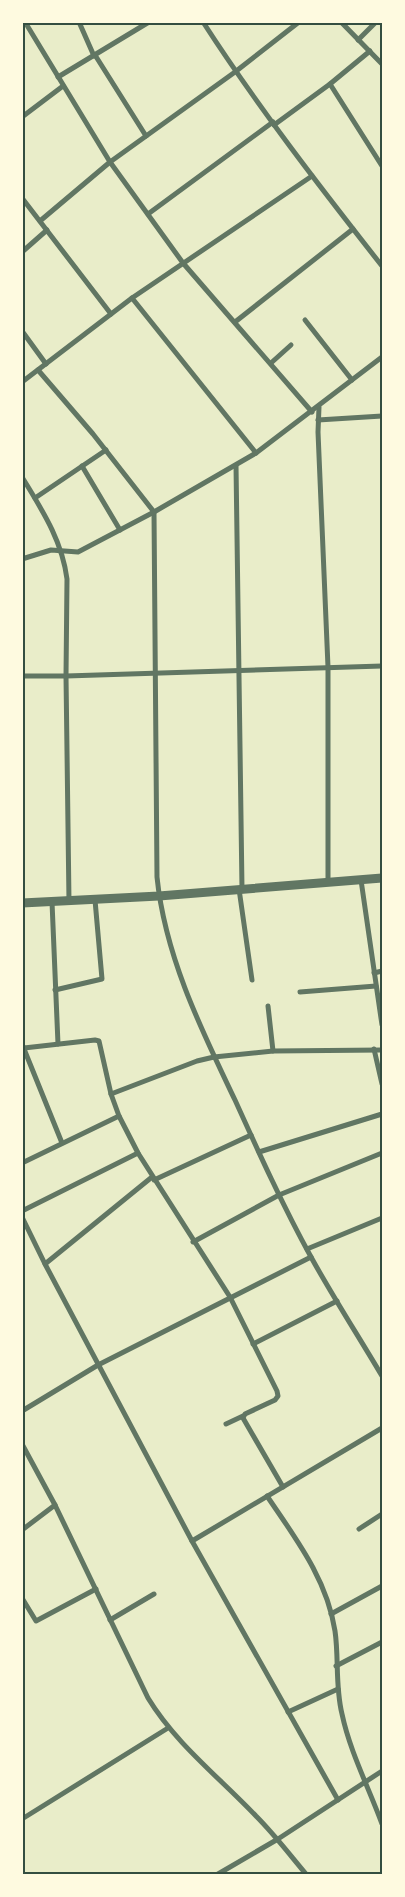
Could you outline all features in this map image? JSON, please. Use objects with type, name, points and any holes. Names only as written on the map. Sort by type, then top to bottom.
[{"type":"street","points":[[25,22],[110,162],[184,263],[312,412]]},
{"type":"street","points":[[79,22],[94,56],[146,136]]},
{"type":"street","points":[[58,78],[149,22]]},
{"type":"street","points":[[203,22],[235,72],[273,124],[382,266]]},
{"type":"street","points":[[40,221],[110,162],[235,72],[291,25],[299,22]]},
{"type":"street","points":[[341,22],[382,64]]},
{"type":"street","points":[[358,40],[375,23]]},
{"type":"street","points":[[148,214],[330,84],[370,52]]},
{"type":"street","points":[[330,84],[382,166]]},
{"type":"street","points":[[22,117],[63,86]]},
{"type":"street","points":[[22,382],[132,298],[312,176]]},
{"type":"street","points":[[22,198],[111,314]]},
{"type":"street","points":[[235,322],[353,229]]},
{"type":"street","points":[[22,252],[47,230]]},
{"type":"street","points":[[132,298],[256,453]]},
{"type":"street","points":[[304,320],[352,380]]},
{"type":"street","points":[[22,331],[46,364]]},
{"type":"street","points":[[271,363],[291,345]]},
{"type":"street","points":[[22,559],[50,550],[78,552],[154,512],[256,453],[382,357]]},
{"type":"street","points":[[38,370],[106,450],[154,512],[157,876],[159,896],[168,938],[178,971],[214,1057],[279,1195],[311,1258],[382,1376]]},
{"type":"street","points":[[318,407],[328,667],[328,882]]},
{"type":"street","points":[[318,420],[382,416]]},
{"type":"street","points":[[36,498],[106,450]]},
{"type":"street","points":[[236,465],[240,671],[240,889],[252,980]]},
{"type":"street","points":[[82,466],[120,530]]},
{"type":"street","points":[[22,477],[54,531],[62,550],[67,579],[66,676],[69,901]]},
{"type":"street","points":[[22,676],[382,666]]},
{"type":"street","points":[[22,903],[159,896],[382,878]]},
{"type":"street","points":[[361,880],[382,1025]]},
{"type":"street","points":[[55,990],[102,979],[95,900]]},
{"type":"street","points":[[52,902],[58,1044]]},
{"type":"street","points":[[374,973],[382,972]]},
{"type":"street","points":[[300,992],[376,986]]},
{"type":"street","points":[[268,1006],[273,1051]]},
{"type":"street","points":[[62,1143],[24,1046],[99,1041],[111,1094],[119,1116],[153,1179],[230,1297],[278,1396],[275,1400],[226,1424]]},
{"type":"street","points":[[374,1049],[382,1084]]},
{"type":"street","points":[[111,1094],[197,1061],[214,1057],[273,1051],[382,1050]]},
{"type":"street","points":[[259,1152],[382,1114]]},
{"type":"street","points":[[22,1163],[119,1116]]},
{"type":"street","points":[[45,1264],[153,1179],[251,1135]]},
{"type":"street","points":[[22,1211],[138,1153]]},
{"type":"street","points":[[193,1242],[279,1195],[382,1153]]},
{"type":"street","points":[[22,1217],[192,1541],[338,1800]]},
{"type":"street","points":[[307,1249],[382,1218]]},
{"type":"street","points":[[22,1411],[98,1365],[230,1297],[311,1258]]},
{"type":"street","points":[[253,1344],[337,1301]]},
{"type":"street","points":[[243,1416],[283,1487]]},
{"type":"street","points":[[192,1541],[382,1428]]},
{"type":"street","points":[[23,1447],[55,1505],[148,1698],[168,1728],[278,1839],[306,1874]]},
{"type":"street","points":[[268,1496],[314,1566],[324,1590],[331,1614],[337,1648],[338,1689],[346,1730],[382,1824]]},
{"type":"street","points":[[22,1530],[55,1505]]},
{"type":"street","points":[[359,1529],[382,1514]]},
{"type":"street","points":[[331,1614],[382,1586]]},
{"type":"street","points":[[22,1598],[24,1606],[36,1621],[96,1589]]},
{"type":"street","points":[[110,1620],[154,1594]]},
{"type":"street","points":[[336,1666],[382,1642]]},
{"type":"street","points":[[288,1712],[338,1689]]},
{"type":"street","points":[[22,1819],[168,1728]]},
{"type":"street","points":[[218,1874],[278,1839],[382,1771]]}]
